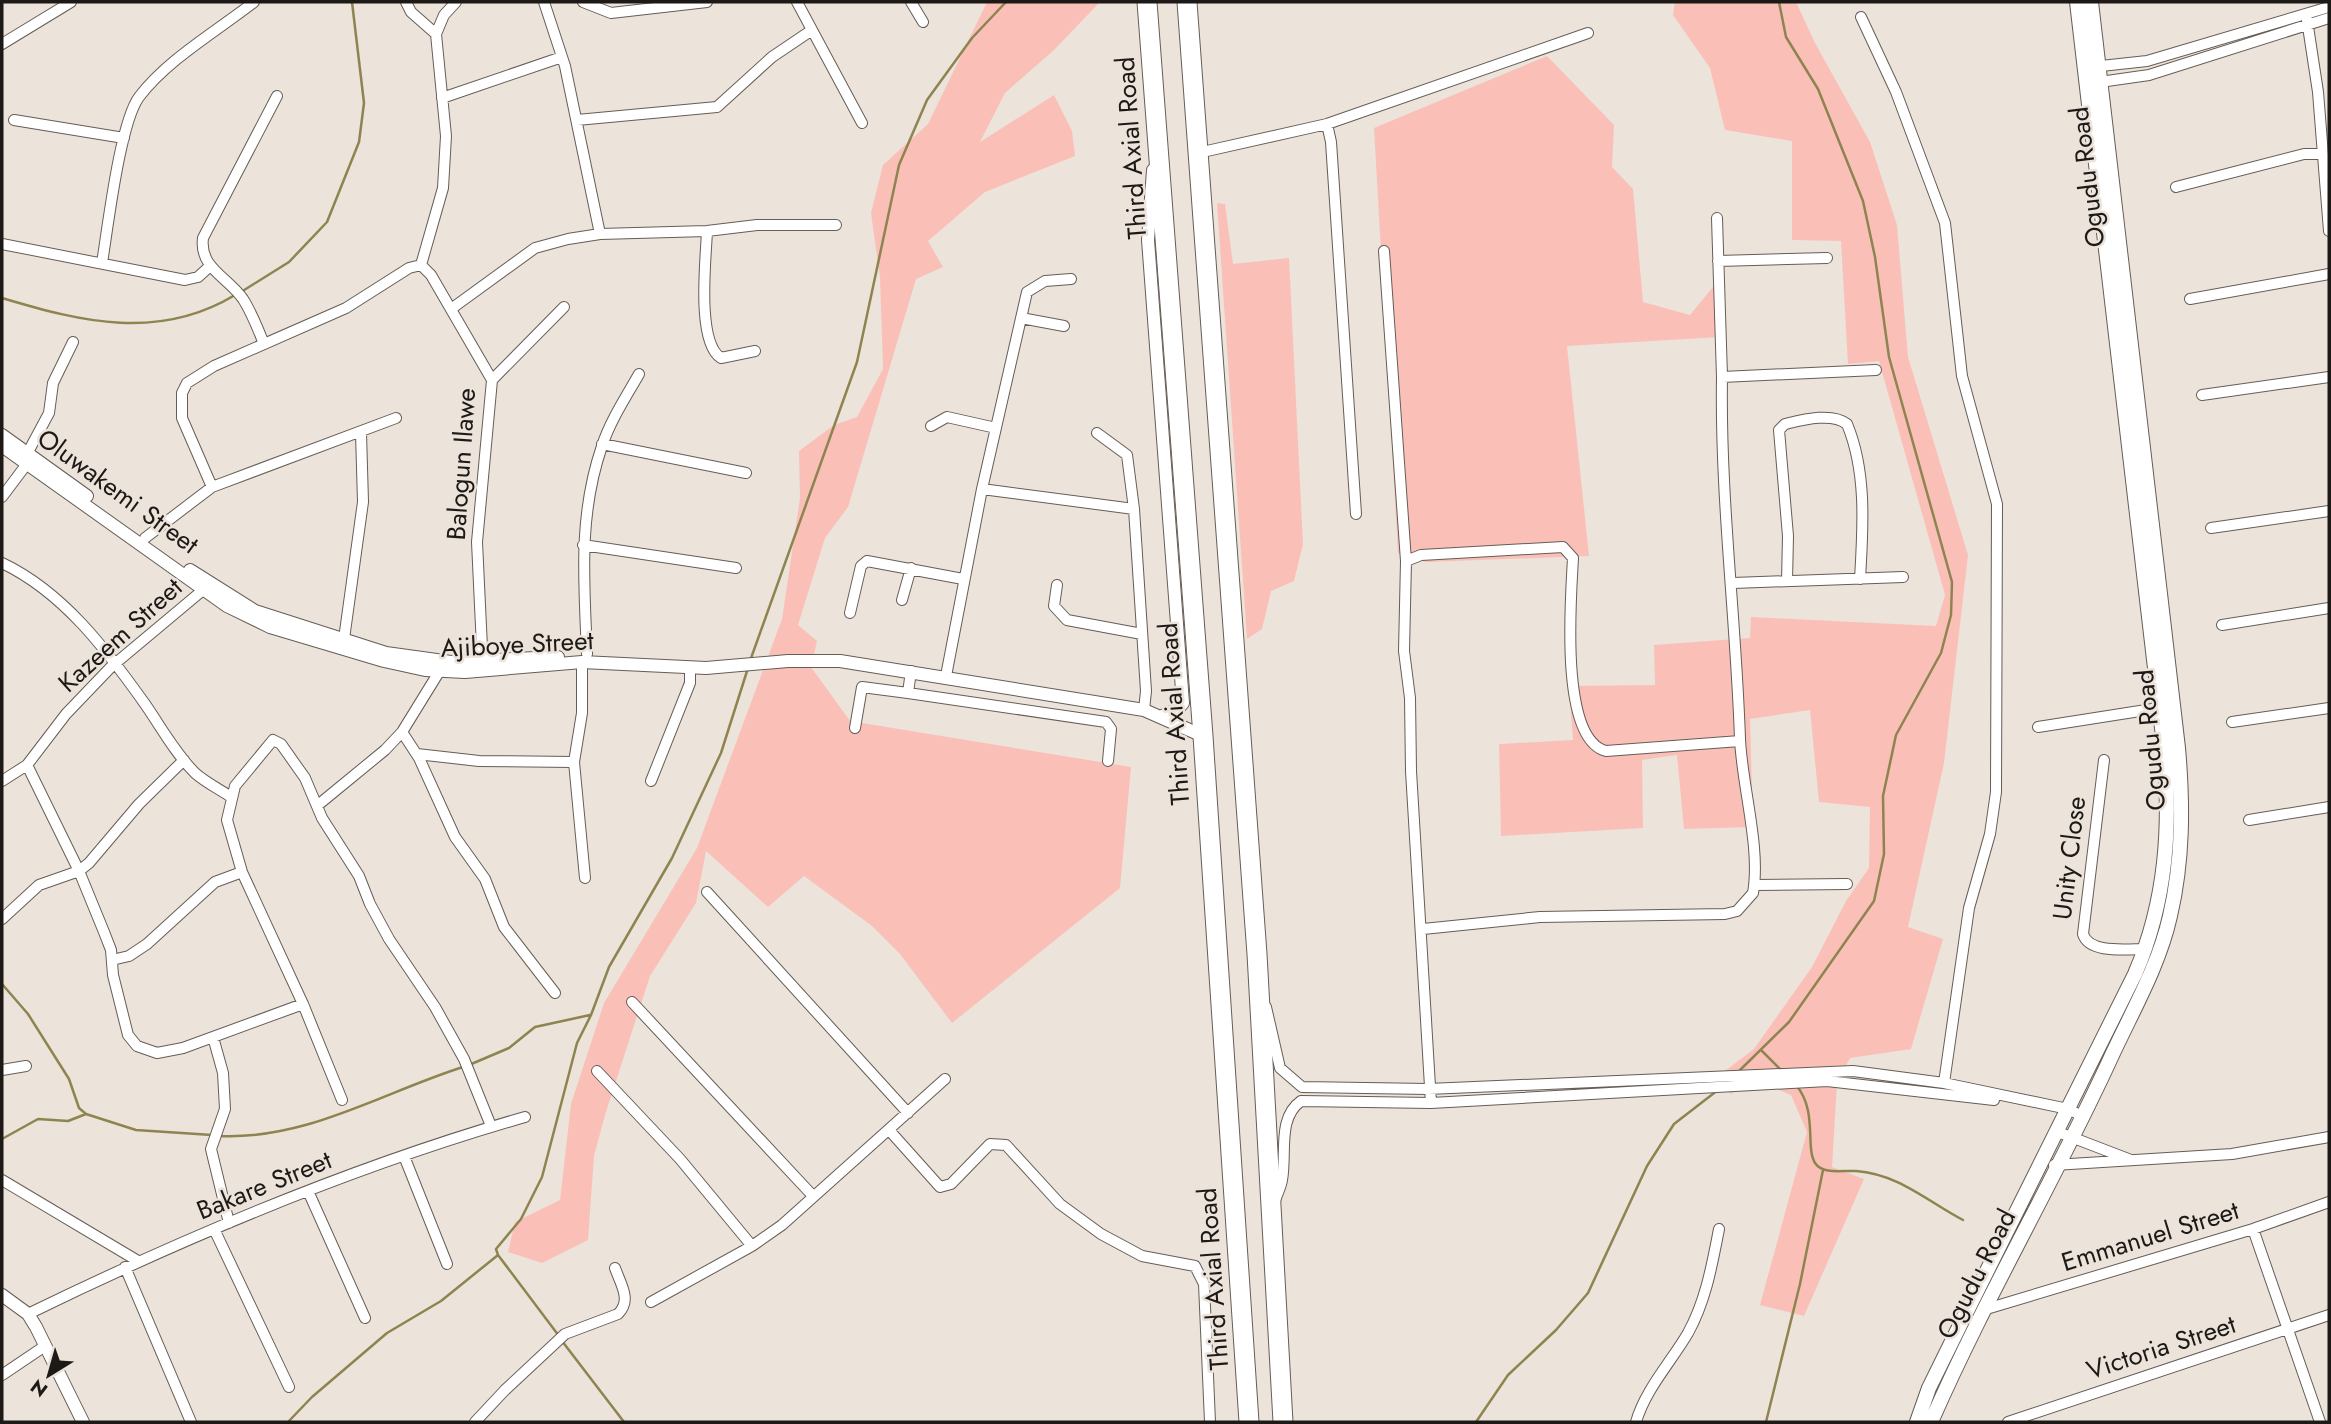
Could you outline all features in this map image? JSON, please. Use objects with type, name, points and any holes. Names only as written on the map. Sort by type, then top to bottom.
[{"type":"highway","name":"Third Axial Road","points":[[1147,2],[1203,736],[1249,1422]]},
{"type":"highway","points":[[1187,2],[1273,1206],[1283,1422]]},
{"type":"main road","name":"Ogudu Road","points":[[2077,2],[2093,67]]},
{"type":"main road","name":"Ogudu Road","points":[[1931,1422],[1983,1310],[2074,1139],[2158,957],[2175,891],[2181,839],[2182,789],[2158,633],[2094,83],[2091,2]]},
{"type":"main road","name":"Ogudu Road","points":[[1917,1422],[1929,1388],[2043,1163],[2145,949],[2158,908],[2166,858],[2166,775],[2159,708],[2158,633]]},
{"type":"street","points":[[2,44],[69,2]]},
{"type":"street","points":[[102,263],[124,138],[140,95],[166,69],[254,2]]},
{"type":"street","points":[[407,2],[411,12],[436,34]]},
{"type":"street","points":[[212,486],[182,418],[182,393],[197,374],[346,308],[409,268],[421,265],[443,188],[446,136],[436,34],[444,15],[456,2]]},
{"type":"street","points":[[544,2],[562,57],[600,234]]},
{"type":"street","points":[[583,2],[611,13],[707,2]]},
{"type":"street","points":[[797,2],[862,123]]},
{"type":"street","points":[[911,2],[923,22]]},
{"type":"street","points":[[2094,83],[2149,75],[2307,20],[2329,7]]},
{"type":"street","points":[[1861,17],[1896,92],[1945,223],[1962,376],[1997,503],[1996,792],[1990,834],[1969,908],[1944,1083]]},
{"type":"street","points":[[2093,67],[2147,61],[2307,20],[2329,18]]},
{"type":"street","points":[[2307,20],[2329,231]]},
{"type":"street","points":[[577,120],[717,107],[772,57],[812,30]]},
{"type":"street","points":[[1198,153],[1326,124],[1588,33]]},
{"type":"street","points":[[442,98],[562,57]]},
{"type":"street","points":[[264,344],[243,299],[209,267],[202,250],[203,238],[276,96]]},
{"type":"street","points":[[14,120],[124,138]]},
{"type":"street","points":[[1326,124],[1331,142],[1356,514]]},
{"type":"street","points":[[1157,149],[1149,197],[1148,240],[1182,703],[1177,710],[1162,716]]},
{"type":"street","points":[[2176,187],[2304,154],[2323,154]]},
{"type":"street","points":[[1423,929],[1540,917],[1725,914],[1737,911],[1747,903],[1754,885],[1746,779],[1740,741],[1733,583],[1725,517],[1717,218]]},
{"type":"street","points":[[451,310],[535,248],[600,234],[707,231],[757,225],[836,225]]},
{"type":"street","points":[[707,231],[703,311],[715,353],[721,358],[755,351]]},
{"type":"street","points":[[2,244],[185,280],[198,277],[209,267]]},
{"type":"street","points":[[1384,251],[1406,561],[1404,651],[1410,698],[1411,771],[1423,929],[1429,1089],[1432,1102]]},
{"type":"street","points":[[1718,261],[1827,258]]},
{"type":"street","name":"Balogun Ilawe","points":[[421,265],[431,275],[492,380],[477,542],[483,666]]},
{"type":"street","points":[[2190,299],[2329,274]]},
{"type":"street","points":[[946,676],[963,579],[1027,292],[1034,285],[1045,281],[1071,279]]},
{"type":"street","points":[[492,380],[564,307]]},
{"type":"street","points":[[1021,318],[1064,326]]},
{"type":"street","points":[[2,497],[26,460],[48,413],[53,383],[73,342]]},
{"type":"street","points":[[1722,377],[1876,370]]},
{"type":"street","points":[[585,878],[574,762],[582,713],[585,658],[585,511],[602,444],[639,374]]},
{"type":"street","points":[[2202,395],[2329,377]]},
{"type":"street","points":[[931,426],[947,417],[996,428]]},
{"type":"street","points":[[145,538],[212,486],[396,418]]},
{"type":"street","points":[[1787,581],[1788,536],[1779,430],[1785,424],[1838,418],[1847,424],[1859,473],[1863,523],[1860,579]]},
{"type":"street","points":[[344,639],[363,502],[361,433]]},
{"type":"street","points":[[1097,433],[1127,455],[1134,509],[1144,710]]},
{"type":"street","name":"Oluwakemi Street","points":[[2,435],[26,460],[207,587]]},
{"type":"street","points":[[602,444],[746,473]]},
{"type":"street","name":"Oluwakemi Street","points":[[2,446],[145,538],[207,587]]},
{"type":"street","points":[[982,489],[1134,509]]},
{"type":"street","points":[[2211,528],[2329,511]]},
{"type":"street","points":[[583,545],[736,568]]},
{"type":"street","points":[[1406,561],[1421,555],[1563,547],[1573,558],[1570,624],[1575,707],[1591,742],[1606,751],[1740,741]]},
{"type":"street","points":[[850,613],[861,566],[867,561],[963,579]]},
{"type":"street","points":[[2,563],[45,588],[115,663],[197,775],[231,797]]},
{"type":"street","points":[[902,600],[911,568]]},
{"type":"street","points":[[1733,583],[1903,577]]},
{"type":"street","points":[[1057,585],[1054,606],[1067,620],[1142,634]]},
{"type":"street","name":"Ajiboye Street","points":[[207,587],[227,606],[270,627],[384,661],[439,672],[585,658],[688,668],[841,661],[1144,710],[1203,736]]},
{"type":"street","name":"Ajiboye Street","points":[[207,587],[255,611],[412,659],[483,666]]},
{"type":"street","name":"Kazeem Street","points":[[2,781],[27,765],[66,714],[115,663],[207,587]]},
{"type":"street","points":[[2222,625],[2329,608]]},
{"type":"street","points":[[650,781],[690,683],[688,668]]},
{"type":"street","points":[[908,693],[911,671]]},
{"type":"street","points":[[318,805],[385,750],[402,732],[439,672]]},
{"type":"street","points":[[855,728],[862,687],[1106,722],[1111,729],[1108,761]]},
{"type":"street","points":[[2038,727],[2159,708]]},
{"type":"street","points":[[2232,722],[2329,708]]},
{"type":"street","points":[[402,732],[417,754],[455,837],[485,879],[504,927],[555,993]]},
{"type":"street","points":[[342,1100],[303,1004],[242,872],[227,820],[235,786],[273,740],[281,744],[359,876],[370,904],[389,939],[435,1007],[464,1059],[491,1126]]},
{"type":"street","points":[[417,754],[479,761],[574,762]]},
{"type":"street","points":[[2,919],[39,885],[79,871],[184,760]]},
{"type":"street","name":"Unity Close","points":[[2104,760],[2082,934],[2084,939],[2095,947],[2145,949]]},
{"type":"street","points":[[27,765],[79,871],[112,960],[128,1034],[137,1046],[157,1053],[171,1051],[303,1004]]},
{"type":"street","points":[[2249,820],[2329,807]]},
{"type":"street","points":[[112,960],[129,956],[147,944],[215,882],[242,872]]},
{"type":"street","points":[[1754,885],[1847,884]]},
{"type":"street","points":[[707,892],[908,1113]]},
{"type":"street","points":[[1258,985],[1271,1021],[1280,1068],[1290,1080],[1302,1087],[1429,1089],[1715,1081],[1826,1076],[1853,1071],[1944,1083],[2067,1113],[2082,1120]]},
{"type":"street","points":[[632,1002],[813,1196]]},
{"type":"street","points":[[213,1037],[225,1086],[225,1109],[211,1149],[229,1223]]},
{"type":"street","points":[[2,1070],[26,1066]]},
{"type":"street","points":[[597,1071],[680,1159],[752,1246]]},
{"type":"street","points":[[1826,1076],[2067,1113]]},
{"type":"street","points":[[651,1303],[752,1246],[782,1225],[945,1079]]},
{"type":"street","points":[[1273,1206],[1282,1181],[1290,1108],[1301,1101],[1432,1102],[1715,1081]]},
{"type":"street","name":"Bakare Street","points":[[28,1314],[138,1261],[308,1191],[441,1141],[525,1117]]},
{"type":"street","points":[[889,1130],[940,1186],[951,1184],[990,1144],[1006,1145],[1053,1198],[1101,1234],[1142,1256],[1195,1266],[1204,1284],[1210,1422]]},
{"type":"street","points":[[2058,1132],[2134,1161]]},
{"type":"street","points":[[2043,1163],[2059,1167],[2232,1154],[2329,1137]]},
{"type":"street","points":[[404,1156],[447,1264]]},
{"type":"street","points":[[2,1180],[138,1261]]},
{"type":"street","points":[[308,1191],[365,1318]]},
{"type":"street","name":"Emmanuel Street","points":[[1983,1310],[2253,1229],[2329,1202]]},
{"type":"street","points":[[214,1229],[289,1387]]},
{"type":"street","points":[[1636,1422],[1640,1408],[1672,1360],[1700,1309],[1719,1229]]},
{"type":"street","points":[[2253,1229],[2324,1422]]},
{"type":"street","points":[[125,1267],[191,1422]]},
{"type":"street","points":[[475,1422],[562,1336],[618,1314],[625,1308],[627,1300],[615,1268]]},
{"type":"street","points":[[2,1295],[28,1314],[83,1422]]},
{"type":"street","name":"Victoria Street","points":[[2008,1422],[2329,1315]]},
{"type":"street","points":[[2,1376],[45,1346]]},
{"type":"shaded area","points":[[987,2],[1100,2],[1054,50],[1005,93],[980,142],[1054,95],[1072,131],[1075,156],[985,192],[928,241],[943,267],[916,279],[848,507],[825,538],[798,625],[817,641],[811,667],[850,721],[1131,767],[1120,888],[952,1023],[900,954],[872,926],[804,876],[768,907],[706,851],[696,903],[650,976],[605,1115],[594,1156],[588,1240],[542,1263],[508,1252],[515,1222],[560,1200],[571,1104],[604,1003],[697,848],[782,619],[800,498],[799,451],[834,425],[857,417],[883,369],[880,277],[871,213],[883,165],[928,124]]},
{"type":"shaded area","points":[[1675,2],[1796,2],[1815,43],[1870,142],[1897,225],[1908,357],[1968,555],[1944,763],[1908,927],[1943,939],[1911,1049],[1850,1058],[1837,1083],[1832,1167],[1864,1179],[1804,1316],[1760,1305],[1807,1132],[1791,1095],[1758,1081],[1730,1094],[1721,1074],[1754,1049],[1812,967],[1846,901],[1869,868],[1870,807],[1819,802],[1810,710],[1750,719],[1753,827],[1684,829],[1677,755],[1642,760],[1643,828],[1501,836],[1499,744],[1573,740],[1569,686],[1655,685],[1654,645],[1750,638],[1751,617],[1936,626],[1945,595],[1879,361],[1848,364],[1841,241],[1792,240],[1792,141],[1725,130],[1710,68],[1673,15]]},
{"type":"shaded area","points":[[1547,56],[1614,125],[1612,167],[1633,189],[1643,302],[1690,315],[1717,282],[1720,337],[1567,346],[1589,556],[1426,562],[1398,553],[1374,128]]},
{"type":"shaded area","points":[[1217,203],[1225,204],[1233,264],[1289,258],[1303,544],[1294,581],[1271,591],[1262,629],[1247,639]]},
{"type":"waterway","points":[[241,292],[289,262],[327,222],[359,142],[364,103],[352,2]]},
{"type":"waterway","points":[[750,661],[857,362],[899,165],[927,100],[972,38],[1006,2]]},
{"type":"waterway","points":[[1738,1072],[1789,1022],[1874,901],[1884,854],[1883,796],[1896,735],[1941,653],[1951,615],[1952,582],[1889,357],[1875,257],[1863,201],[1818,89],[1786,37],[1779,2]]},
{"type":"waterway","points":[[2,298],[61,314],[120,323],[178,318],[206,309],[235,295]]},
{"type":"waterway","points":[[288,1422],[312,1397],[387,1333],[441,1301],[498,1255],[496,1249],[521,1219],[542,1177],[577,1043],[609,967],[672,858],[721,753],[748,668]]},
{"type":"waterway","points":[[2,984],[28,1014],[69,1079],[79,1108],[86,1114]]},
{"type":"waterway","points":[[469,1065],[509,1048],[535,1027],[590,1015]]},
{"type":"waterway","points":[[1762,1051],[1782,1071]]},
{"type":"waterway","points":[[219,1136],[283,1131],[313,1123],[463,1067]]},
{"type":"waterway","points":[[1796,1085],[1807,1106],[1812,1156],[1819,1167],[1828,1171],[1856,1171],[1885,1177],[1963,1220]]},
{"type":"waterway","points":[[1476,1422],[1508,1375],[1556,1330],[1588,1293],[1647,1166],[1674,1124],[1718,1090]]},
{"type":"waterway","points":[[2,1139],[38,1119],[68,1121],[86,1114],[136,1130],[212,1135]]},
{"type":"waterway","points":[[1766,1422],[1800,1284],[1823,1170]]},
{"type":"waterway","points":[[498,1255],[559,1336]]},
{"type":"waterway","points":[[562,1341],[624,1422]]}]
